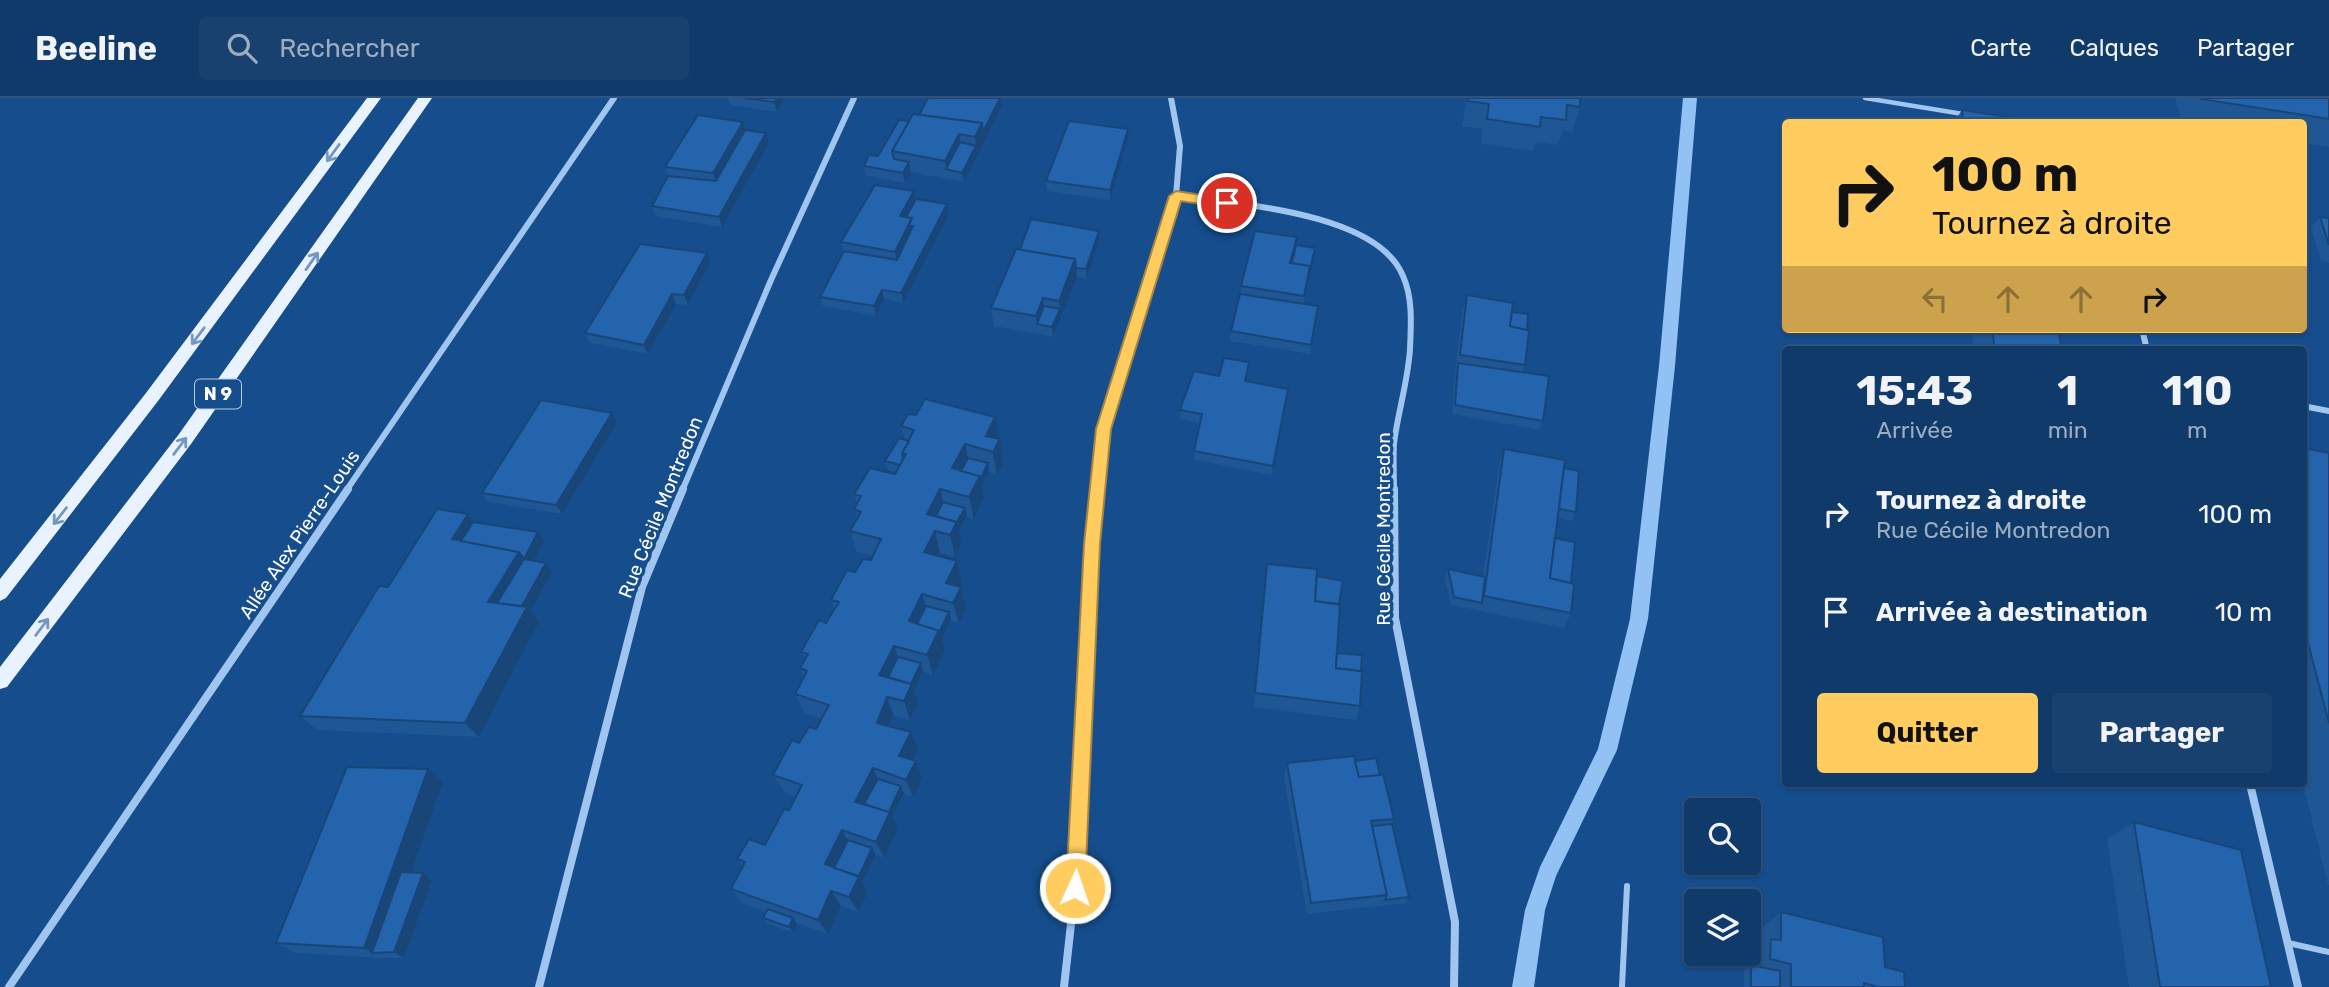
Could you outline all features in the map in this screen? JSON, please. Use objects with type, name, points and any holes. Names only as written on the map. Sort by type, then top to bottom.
[{"type":"main road","name":"N 9","points":[[0,593],[152,397],[374,98]]},
{"type":"main road","name":"N 9","points":[[0,681],[185,439],[425,98]]},
{"type":"street","name":"Allée Alex Pierre-Louis","points":[[9,987],[614,98]]},
{"type":"street","name":"Rue Cécile Montredon","points":[[539,987],[642,587],[771,280],[854,98]]},
{"type":"street","points":[[1064,987],[1075,888],[1092,544],[1104,429],[1176,196],[1181,163],[1179,118],[1171,98]]},
{"type":"street","name":"Rue Cécile Montredon","points":[[1176,196],[1303,214],[1350,230],[1391,256],[1404,274],[1410,296],[1410,351],[1394,446],[1395,618],[1455,922],[1454,987]]},
{"type":"street","points":[[2307,407],[2329,411]]},
{"type":"street","points":[[2251,787],[2298,987]]},
{"type":"lane","points":[[1865,98],[1967,114]]},
{"type":"lane","points":[[1622,987],[1627,886]]},
{"type":"lane","points":[[2287,943],[2329,952]]},
{"type":"building","points":[[745,98],[777,98],[774,102]]},
{"type":"building","points":[[928,98],[1000,98],[983,132],[982,123],[919,115]]},
{"type":"building","points":[[1468,98],[1580,98],[1580,107],[1567,105],[1566,120],[1541,117],[1540,127],[1487,119],[1489,104],[1468,101]]},
{"type":"building","points":[[2329,98],[2329,119],[2201,99]]},
{"type":"building","points":[[1962,110],[2021,119],[1963,119]]},
{"type":"building","points":[[913,114],[982,123],[975,137],[959,134],[945,161],[892,151]]},
{"type":"building","points":[[698,115],[743,122],[713,173],[665,167]]},
{"type":"building","points":[[899,120],[909,121],[892,151],[894,159],[909,162],[903,173],[864,166],[869,155],[878,156]]},
{"type":"building","points":[[1069,121],[1128,129],[1110,190],[1046,181]]},
{"type":"building","points":[[745,130],[766,133],[719,217],[652,206],[668,176],[716,181]]},
{"type":"building","points":[[960,142],[976,146],[962,173],[946,169]]},
{"type":"building","points":[[875,185],[914,191],[900,216],[912,218],[895,252],[841,242]]},
{"type":"building","points":[[916,199],[947,204],[901,293],[882,290],[874,306],[820,297],[844,251],[897,260],[913,226],[909,226],[912,218],[906,217]]},
{"type":"building","points":[[2320,217],[2329,218],[2329,245]]},
{"type":"building","points":[[1031,219],[1099,231],[1086,269],[1076,268],[1075,259],[1020,250]]},
{"type":"building","points":[[1255,231],[1297,237],[1290,263],[1310,266],[1304,296],[1241,286]]},
{"type":"building","points":[[640,244],[707,253],[684,295],[672,294],[644,345],[585,333]]},
{"type":"building","points":[[1296,245],[1315,248],[1309,274],[1310,266],[1292,263]]},
{"type":"building","points":[[1016,249],[1075,259],[1059,301],[1043,298],[1036,316],[991,308]]},
{"type":"building","points":[[1240,294],[1318,306],[1311,345],[1231,331]]},
{"type":"building","points":[[1467,295],[1513,303],[1510,326],[1529,330],[1525,365],[1460,355]]},
{"type":"building","points":[[1044,306],[1060,309],[1052,327],[1037,324]]},
{"type":"building","points":[[1512,312],[1528,314],[1527,330],[1510,326]]},
{"type":"building","points":[[1993,333],[2059,333],[2061,346],[1994,346]]},
{"type":"building","points":[[1224,358],[1249,362],[1245,381],[1288,389],[1273,466],[1194,451],[1202,414],[1180,410],[1194,371],[1219,376]]},
{"type":"building","points":[[1458,363],[1549,376],[1543,421],[1455,405]]},
{"type":"building","points":[[925,399],[995,417],[986,436],[1000,439],[993,452],[965,444],[952,468],[980,476],[969,497],[940,489],[927,514],[957,522],[950,535],[935,531],[924,552],[957,561],[946,583],[961,587],[953,603],[922,594],[909,621],[939,630],[927,655],[894,646],[879,675],[912,684],[904,701],[887,697],[877,723],[911,732],[899,756],[916,761],[906,780],[873,768],[855,802],[890,812],[876,842],[842,830],[825,864],[859,877],[849,897],[831,891],[818,920],[731,889],[745,862],[737,859],[749,839],[765,845],[784,809],[789,810],[802,785],[773,775],[792,740],[799,743],[809,727],[816,729],[829,705],[795,694],[807,671],[800,668],[808,654],[801,652],[819,620],[826,623],[839,602],[831,600],[847,570],[855,572],[863,559],[871,560],[881,539],[850,531],[861,512],[854,509],[861,496],[854,494],[870,468],[895,474],[906,454],[902,453],[914,430],[901,426],[908,414],[916,415]]},
{"type":"building","points":[[541,400],[612,413],[556,505],[482,493]]},
{"type":"building","points":[[899,438],[909,441],[902,453],[900,465],[885,461]]},
{"type":"building","points":[[1504,449],[1565,460],[1550,578],[1574,584],[1571,613],[1484,596]]},
{"type":"building","points":[[2307,449],[2329,453],[2329,723],[2307,639]]},
{"type":"building","points":[[968,458],[988,463],[981,478],[961,471]]},
{"type":"building","points":[[1564,468],[1579,471],[1576,512],[1559,509]]},
{"type":"building","points":[[943,502],[965,508],[957,522],[936,516]]},
{"type":"building","points":[[437,509],[468,514],[452,539],[519,552],[488,602],[527,607],[465,723],[300,716],[379,586],[388,587]]},
{"type":"building","points":[[473,522],[538,532],[524,559],[519,552],[461,541]]},
{"type":"building","points":[[1555,538],[1575,542],[1571,583],[1550,578]]},
{"type":"building","points":[[524,559],[546,563],[522,606],[497,603]]},
{"type":"building","points":[[1267,564],[1317,569],[1315,601],[1340,605],[1336,668],[1362,671],[1360,706],[1255,693]]},
{"type":"building","points":[[1448,569],[1485,577],[1482,603],[1454,597]]},
{"type":"building","points":[[1317,576],[1343,581],[1339,604],[1315,601]]},
{"type":"building","points":[[926,606],[949,612],[940,631],[917,624]]},
{"type":"building","points":[[1337,653],[1362,655],[1361,671],[1336,668]]},
{"type":"building","points":[[898,657],[921,663],[911,684],[888,677]]},
{"type":"building","points":[[1354,756],[1359,777],[1383,774],[1394,819],[1371,821],[1387,895],[1311,903],[1287,763]]},
{"type":"building","points":[[1376,758],[1380,775],[1359,777],[1355,761]]},
{"type":"building","points":[[347,767],[428,769],[364,948],[276,943]]},
{"type":"building","points":[[878,779],[901,786],[889,812],[864,804]]},
{"type":"building","points":[[2134,822],[2241,850],[2271,987],[2160,987]]},
{"type":"building","points":[[1392,824],[1409,897],[1385,900],[1387,895],[1372,826]]},
{"type":"building","points":[[848,840],[872,848],[859,876],[834,868]]},
{"type":"building","points":[[401,872],[423,873],[394,952],[372,953]]},
{"type":"building","points":[[768,909],[793,918],[789,927],[763,918]]},
{"type":"building","points":[[1781,912],[1883,937],[1885,967],[1904,972],[1905,987],[1878,987],[1864,983],[1864,987],[1791,987],[1791,964],[1770,959],[1771,939],[1781,940]]},
{"type":"building","points":[[1751,966],[1780,971],[1780,987],[1751,987]]},
{"type":"waterway","points":[[1523,987],[1535,910],[1547,874],[1607,750],[1639,619],[1667,366],[1690,98]]},
{"type":"route","points":[[1075,888],[1092,544],[1104,429],[1176,196],[1227,203]]}]
